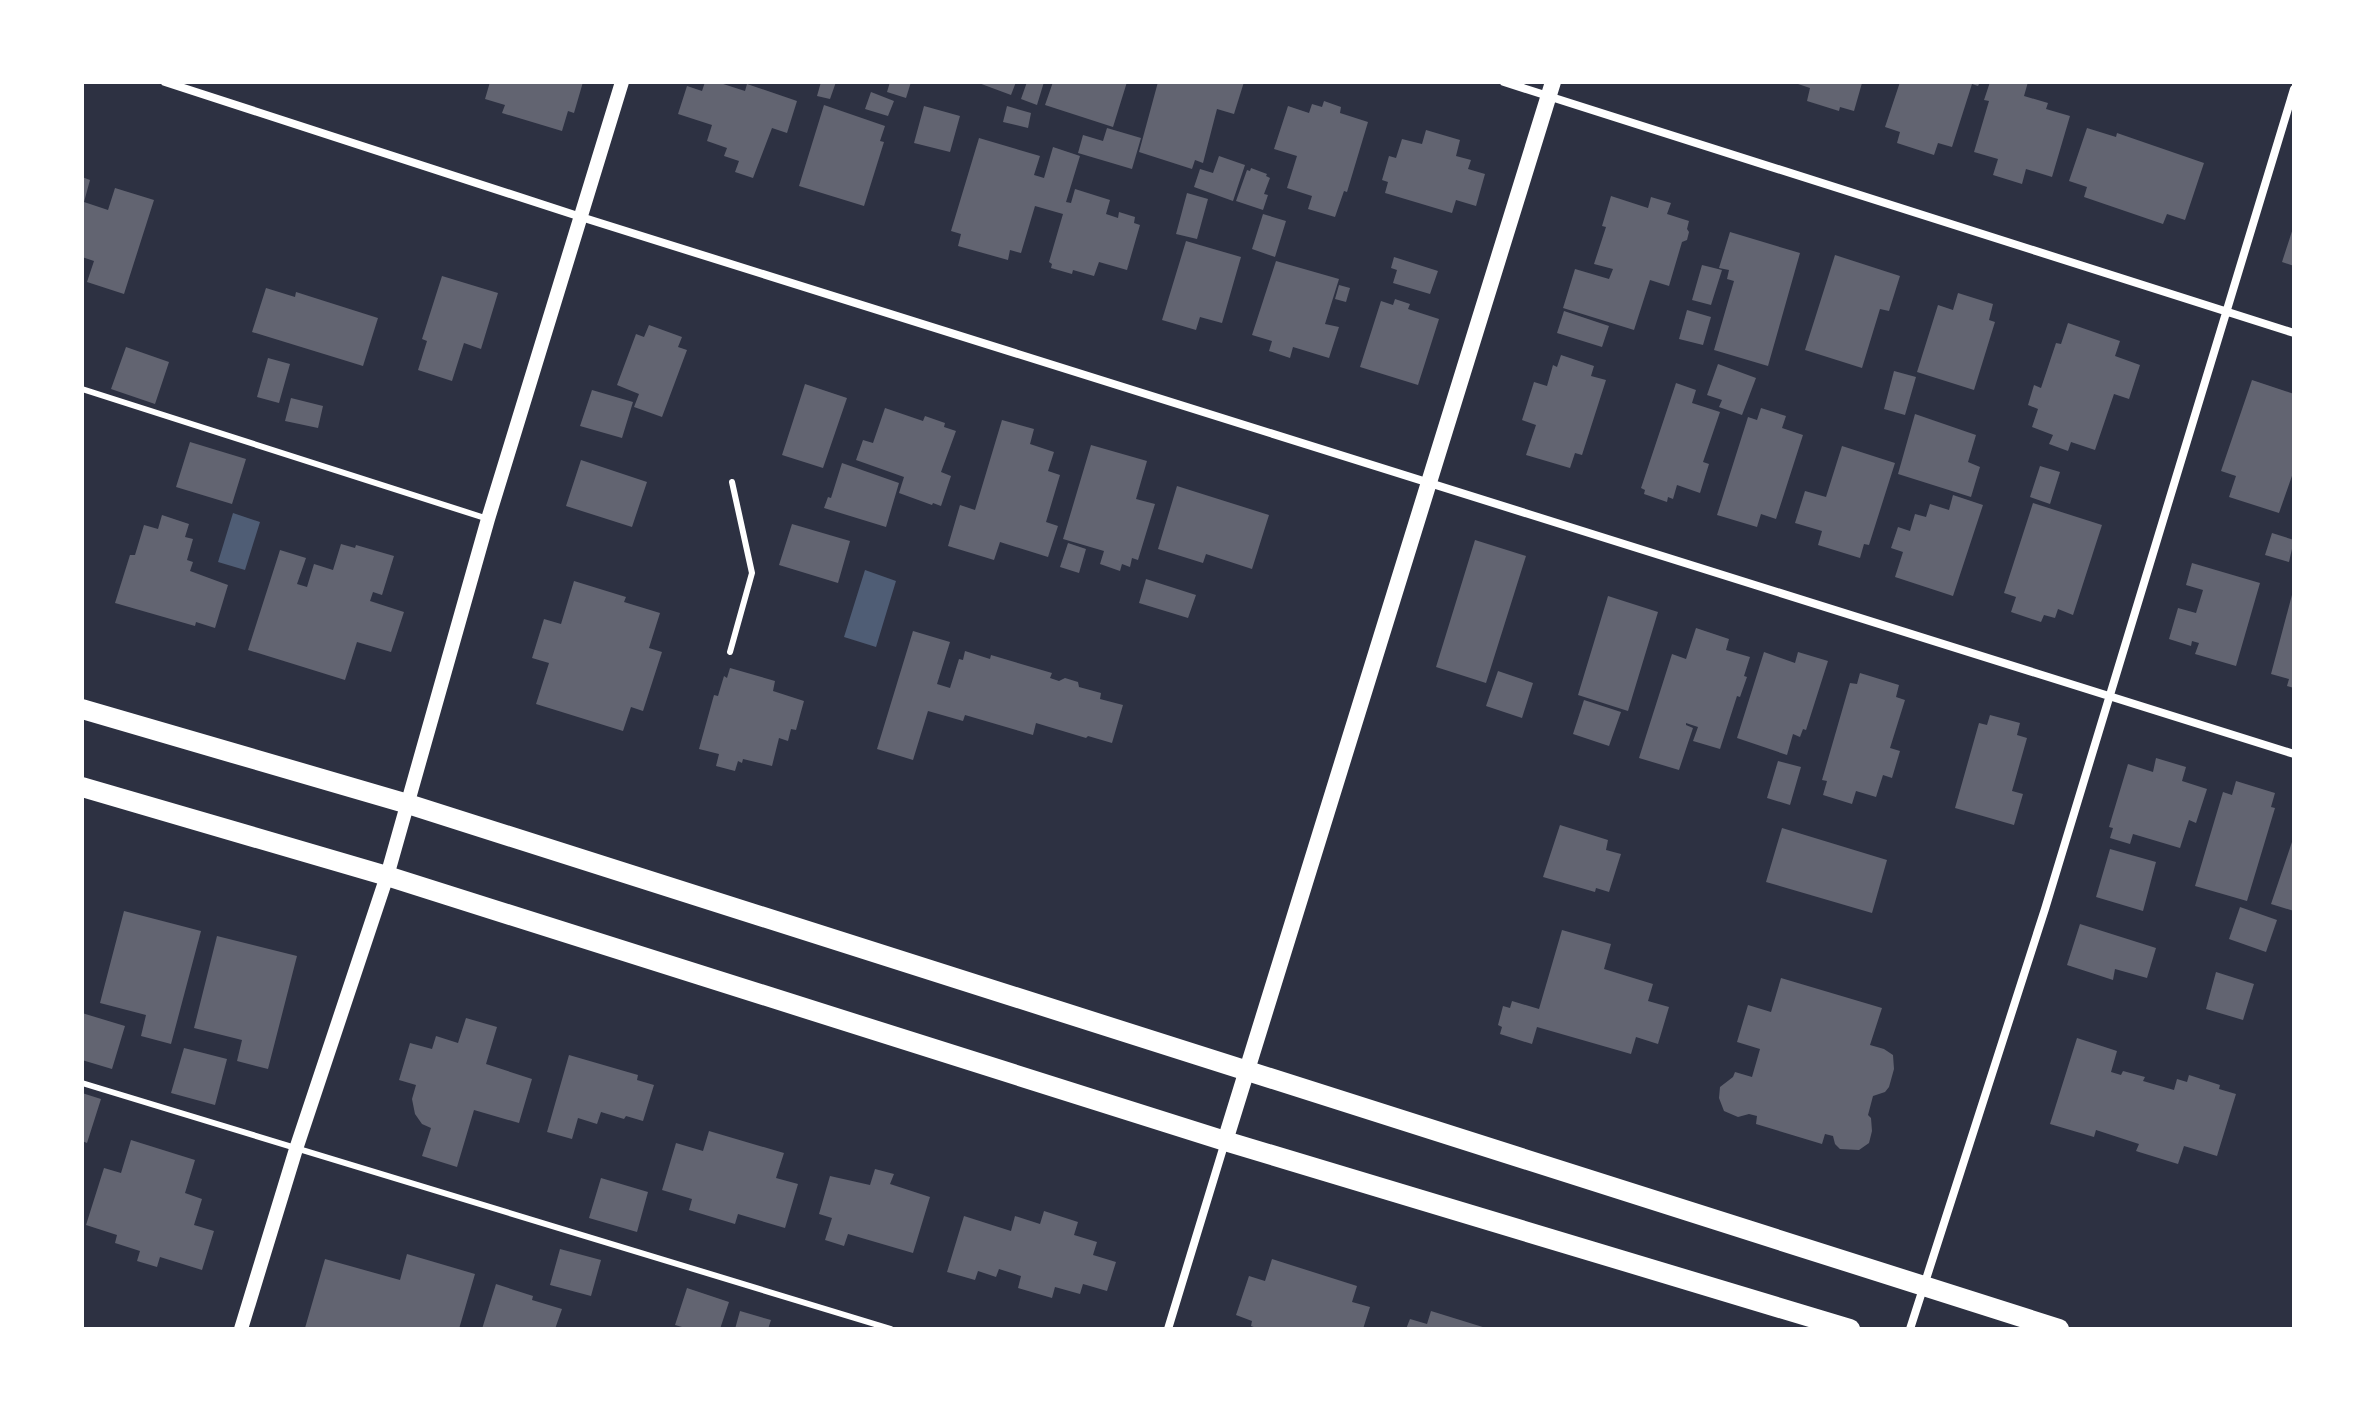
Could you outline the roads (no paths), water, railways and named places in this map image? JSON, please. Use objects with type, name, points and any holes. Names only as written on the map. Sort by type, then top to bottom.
[{"type":"main road","points":[[1225,1141],[1551,89]]},
{"type":"main road","points":[[82,709],[408,804],[2059,1329]]},
{"type":"main road","points":[[82,787],[387,876],[1225,1141],[1850,1329]]},
{"type":"street","points":[[165,82],[581,217],[2294,754]]},
{"type":"street","points":[[241,1329],[296,1149],[387,876],[488,519],[622,82]]},
{"type":"street","points":[[1504,82],[1551,89],[2294,333]]},
{"type":"street","points":[[1910,1329],[2045,909],[2294,89]]},
{"type":"street","points":[[1168,1329],[1225,1141]]},
{"type":"lane","points":[[82,389],[488,519]]},
{"type":"lane","points":[[730,652],[752,573],[732,482]]},
{"type":"lane","points":[[82,1083],[891,1329]]},
{"type":"water","points":[[233,513],[260,522],[245,570],[218,562]]},
{"type":"water","points":[[865,570],[896,581],[876,647],[844,637]]}]
